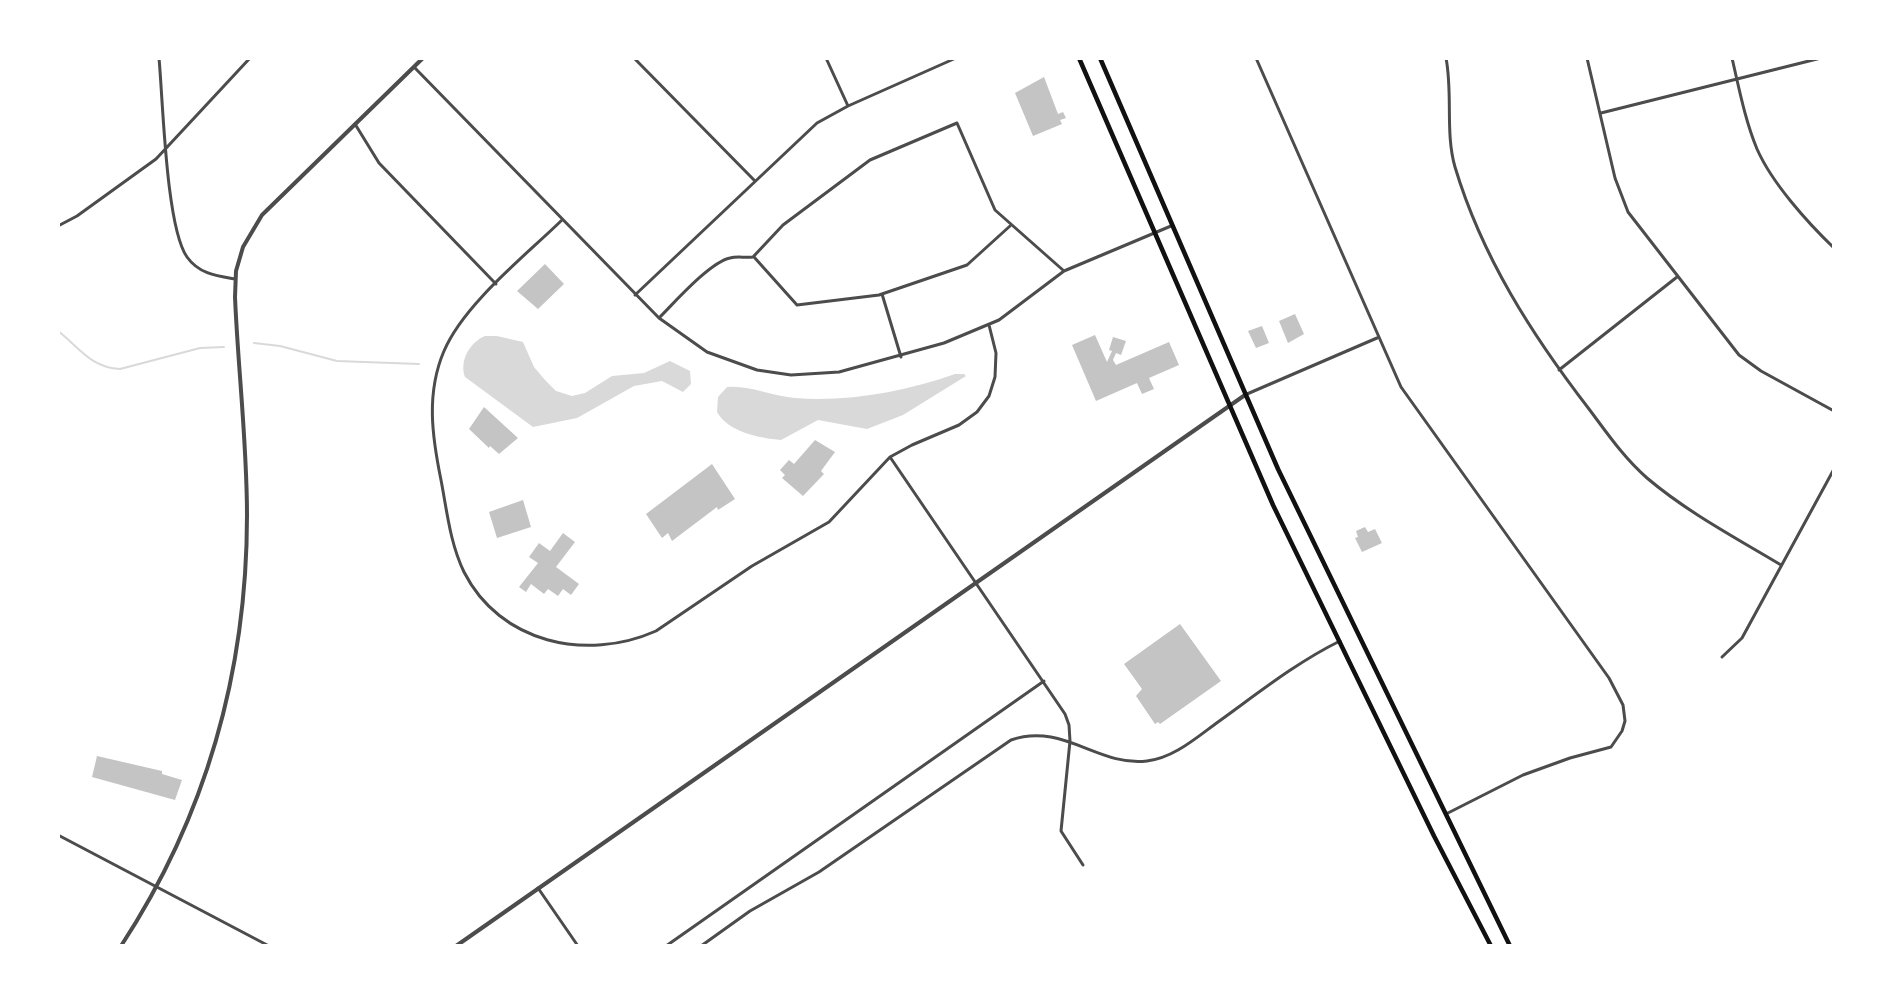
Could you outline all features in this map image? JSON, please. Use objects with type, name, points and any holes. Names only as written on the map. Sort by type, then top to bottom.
[{"type":"main road","points":[[1078,58],[1228,405],[1434,836],[1491,945]]},
{"type":"main road","points":[[1100,58],[1245,395],[1299,513],[1510,945]]},
{"type":"street","points":[[159,58],[175,224],[182,248],[192,263],[205,272],[236,279]]},
{"type":"street","points":[[58,226],[136,175],[167,149],[250,58]]},
{"type":"street","points":[[121,945],[157,888],[190,820],[223,719],[239,636],[247,514],[236,279],[243,247],[257,221],[423,58]]},
{"type":"street","points":[[634,58],[754,180]]},
{"type":"street","points":[[826,58],[848,106]]},
{"type":"street","points":[[635,295],[801,135],[848,106],[956,58]]},
{"type":"street","points":[[1256,58],[1377,338],[1414,409],[1609,678],[1623,705],[1625,721],[1622,731],[1611,747],[1570,758],[1523,775],[1446,814]]},
{"type":"street","points":[[1446,58],[1451,150],[1473,218],[1512,299],[1558,370],[1626,457],[1648,479],[1675,499],[1781,565]]},
{"type":"street","points":[[1587,58],[1615,178],[1629,212],[1728,343],[1744,360],[1833,411]]},
{"type":"street","points":[[1732,58],[1752,137],[1763,161],[1807,220],[1833,248]]},
{"type":"street","points":[[1601,113],[1821,58]]},
{"type":"street","points":[[414,67],[659,318],[689,342],[713,355],[774,373],[831,373],[901,357],[989,325],[1018,308],[1064,271],[1171,225]]},
{"type":"street","points":[[659,318],[699,278],[723,260],[731,257],[753,257],[783,225],[870,160],[957,123],[995,210],[1010,226],[1064,271]]},
{"type":"street","points":[[355,124],[379,163],[496,284]]},
{"type":"street","points":[[562,220],[467,314],[444,349],[433,394],[433,437],[451,534],[465,572],[478,593],[499,616],[538,638],[558,644],[591,647],[622,643],[656,631],[752,566],[829,522],[890,457],[959,425],[982,405],[992,388],[996,367],[989,325]]},
{"type":"street","points":[[753,257],[797,305],[882,294],[968,265],[1010,226]]},
{"type":"street","points":[[1558,370],[1677,277]]},
{"type":"street","points":[[882,294],[901,357]]},
{"type":"street","points":[[456,945],[1228,405],[1245,395],[1377,338]]},
{"type":"street","points":[[890,457],[976,580],[1065,714],[1069,725],[1070,741],[1061,831],[1083,865]]},
{"type":"street","points":[[1722,657],[1742,638],[1833,469]]},
{"type":"street","points":[[701,945],[758,906],[819,872],[1011,740],[1044,735],[1070,741],[1118,759],[1146,761],[1164,757],[1340,641]]},
{"type":"street","points":[[666,945],[1044,681]]},
{"type":"street","points":[[58,835],[269,945]]},
{"type":"street","points":[[538,888],[578,945]]},
{"type":"shaded area","points":[[485,336],[497,336],[523,342],[534,367],[545,380],[556,391],[572,396],[585,393],[612,376],[644,373],[670,361],[690,371],[691,384],[683,392],[662,381],[634,386],[577,418],[533,427],[465,377],[463,365],[467,353],[470,347]]},
{"type":"shaded area","points":[[955,374],[966,376],[903,415],[867,429],[818,420],[781,440],[772,439],[754,436],[736,429],[722,419],[717,412],[718,397],[727,387],[795,398],[855,397],[896,391]]},
{"type":"building","points":[[1044,77],[1058,114],[1063,112],[1066,118],[1060,120],[1062,124],[1033,136],[1015,93]]},
{"type":"building","points":[[545,264],[564,284],[538,309],[517,291]]},
{"type":"building","points":[[1295,314],[1304,334],[1288,343],[1279,321]]},
{"type":"building","points":[[1262,326],[1269,343],[1256,348],[1248,331]]},
{"type":"building","points":[[1095,335],[1107,362],[1112,351],[1109,350],[1113,337],[1126,341],[1121,355],[1116,353],[1113,360],[1116,365],[1169,342],[1179,365],[1149,378],[1154,389],[1142,394],[1137,383],[1096,401],[1072,345]]},
{"type":"building","points":[[484,407],[518,438],[499,454],[469,429]]},
{"type":"building","points":[[815,440],[835,452],[821,471],[824,474],[803,496],[782,478],[785,475],[780,470],[789,460],[794,464]]},
{"type":"building","points":[[712,464],[735,499],[718,510],[717,507],[672,541],[668,533],[662,538],[646,514]]},
{"type":"building","points":[[523,500],[531,527],[497,538],[489,512]]},
{"type":"building","points":[[1365,527],[1368,532],[1375,529],[1382,543],[1362,552],[1355,538],[1358,537],[1356,531]]},
{"type":"building","points":[[563,533],[575,542],[556,567],[579,584],[571,595],[563,589],[558,596],[548,589],[544,594],[531,584],[526,592],[519,587],[538,563],[529,557],[539,543],[550,551]]},
{"type":"building","points":[[1180,624],[1221,681],[1160,724],[1158,722],[1155,724],[1136,696],[1142,689],[1124,664]]},
{"type":"building","points":[[97,756],[162,771],[162,774],[182,780],[175,800],[92,777]]},
{"type":"waterway","points":[[58,331],[93,361],[110,368],[120,369],[200,348],[224,347]]},
{"type":"waterway","points":[[254,343],[280,346],[337,361],[419,364]]}]
